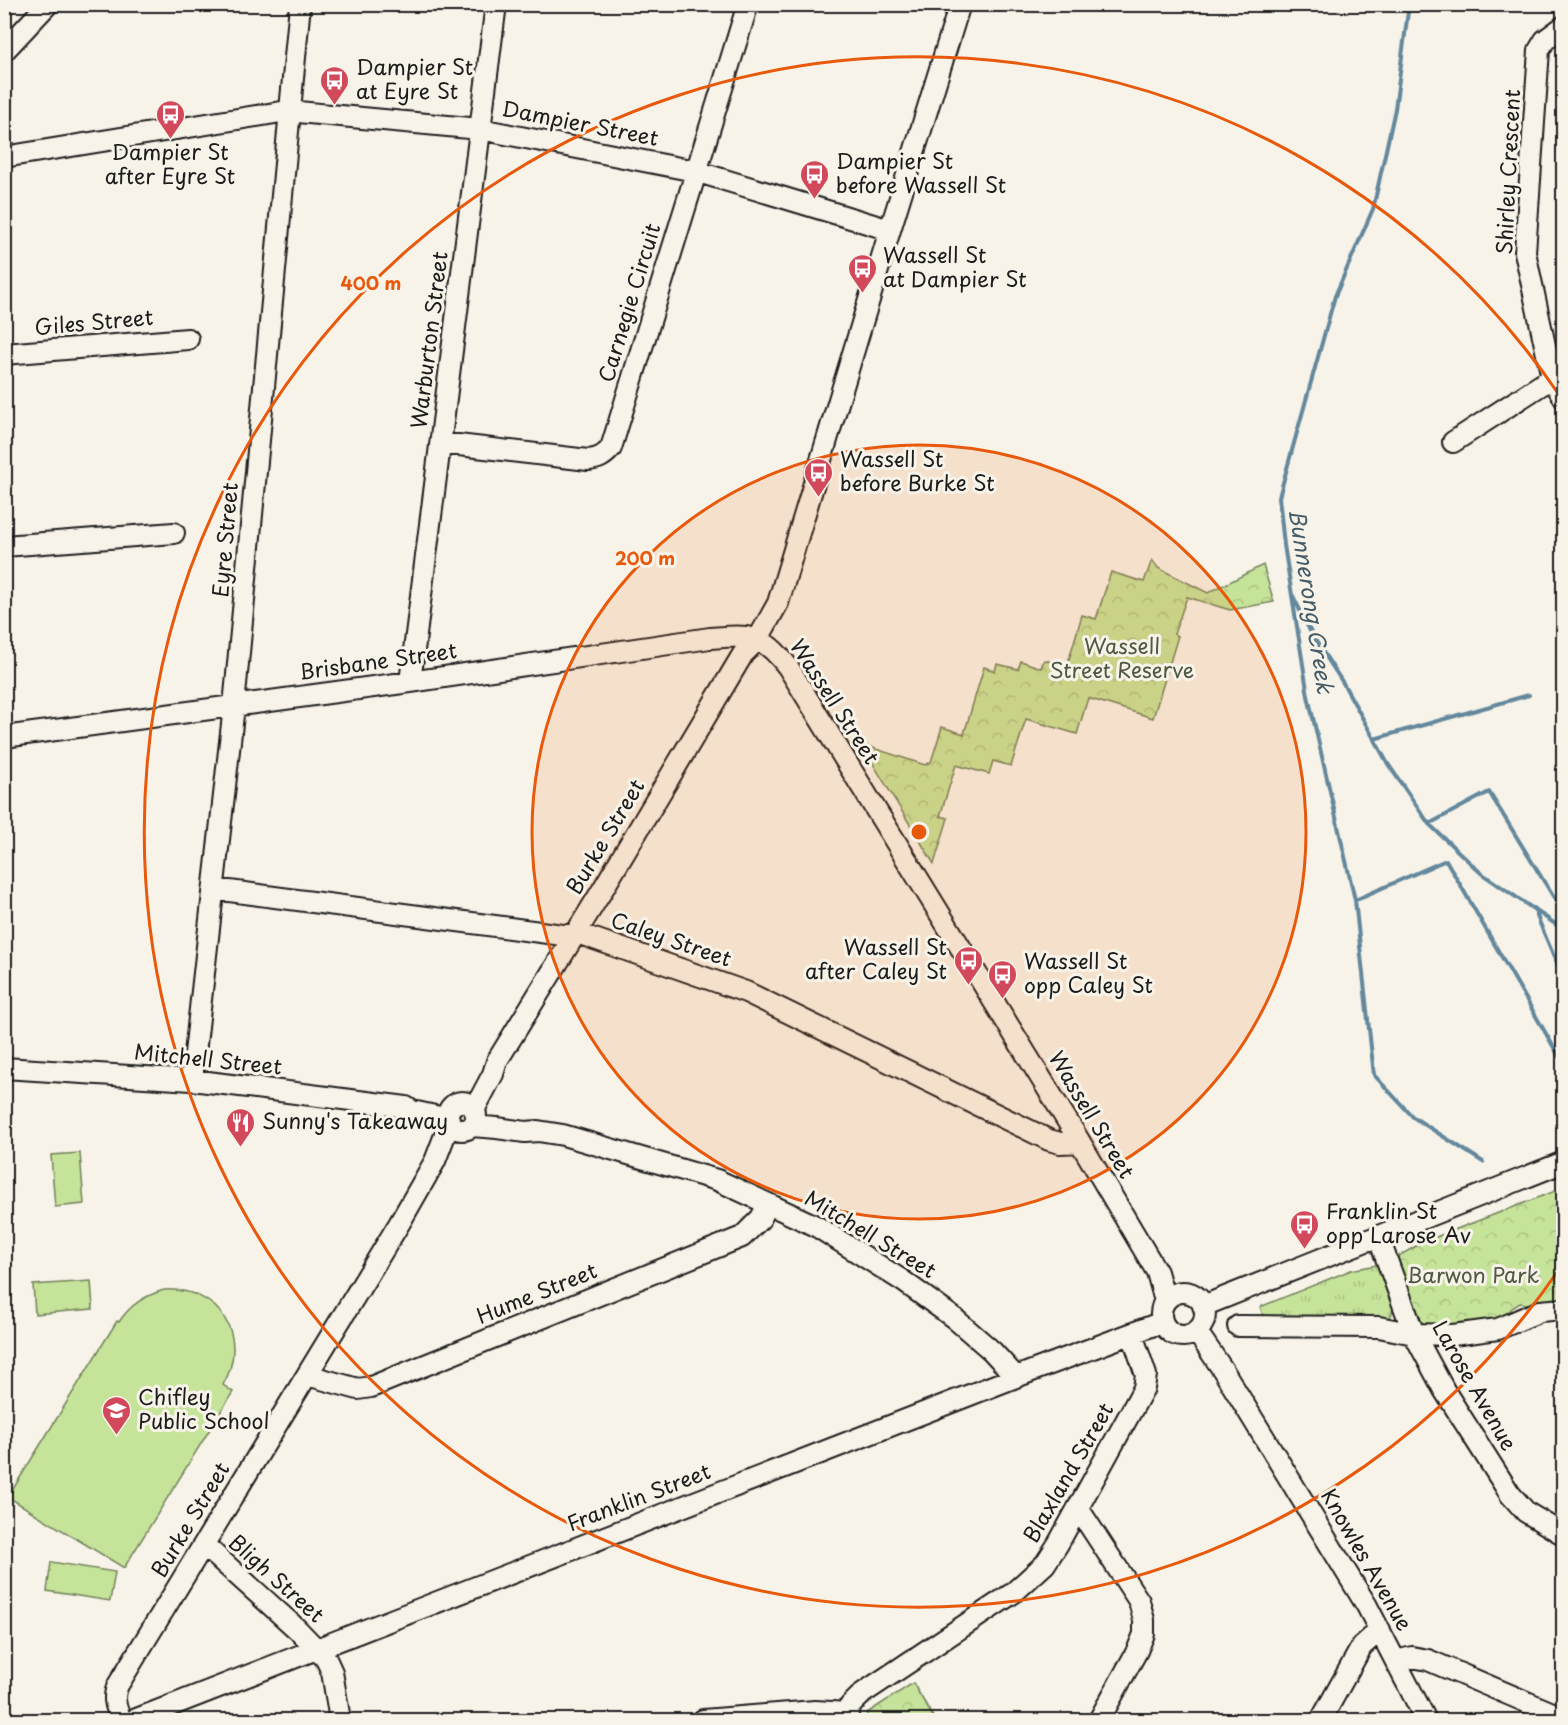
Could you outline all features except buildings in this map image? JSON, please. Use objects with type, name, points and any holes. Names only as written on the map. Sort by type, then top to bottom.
[{"type":"street","points":[[4,51],[48,4]]},
{"type":"street","name":"Eyre Street","points":[[192,1080],[234,706],[300,4]]},
{"type":"street","name":"Warburton Street","points":[[410,682],[496,4]]},
{"type":"street","name":"Carnegie Circuit","points":[[441,443],[588,460],[605,455],[611,448],[747,4]]},
{"type":"street","name":"Wassell Street","points":[[960,4],[778,603],[758,639],[774,649],[788,667],[1080,1142],[1157,1272],[1169,1280],[1173,1297]]},
{"type":"street","name":"Shirley Crescent","points":[[1563,26],[1545,40],[1539,50],[1525,252],[1563,398]]},
{"type":"street","name":"Dampier Street","points":[[4,157],[291,112],[480,129],[695,171],[890,230]]},
{"type":"street","name":"Giles Street","points":[[4,354],[188,339]]},
{"type":"street","points":[[1453,442],[1558,374]]},
{"type":"street","points":[[4,546],[174,533]]},
{"type":"street","name":"Brisbane Street","points":[[4,737],[410,682],[710,638],[739,636],[758,639]]},
{"type":"street","name":"Burke Street","points":[[121,1720],[114,1694],[118,1685],[307,1375],[462,1116],[470,1097],[486,1071],[497,1061],[743,654],[758,639]]},
{"type":"street","name":"Caley Street","points":[[214,889],[563,935],[583,935],[734,987],[1049,1140],[1060,1143],[1080,1142]]},
{"type":"street","name":"Mitchell Street","points":[[4,1068],[192,1080],[405,1107],[414,1103],[462,1116],[527,1125],[538,1131],[563,1135],[717,1180],[816,1226],[903,1281],[954,1318],[992,1351],[1016,1377]]},
{"type":"street","points":[[1203,1306],[1563,1162]]},
{"type":"street","name":"Hume Street","points":[[307,1375],[358,1389],[371,1387],[742,1237],[761,1218],[768,1204]]},
{"type":"street","name":"Larose Avenue","points":[[1378,1236],[1414,1334],[1444,1390],[1510,1494],[1526,1512],[1563,1535]]},
{"type":"street","points":[[1195,1296],[1203,1306],[1204,1323],[1197,1332],[1184,1337],[1177,1336],[1170,1333],[1162,1322],[1160,1313],[1173,1297],[1195,1296]]},
{"type":"street","points":[[1238,1326],[1379,1327],[1414,1334],[1453,1335],[1498,1329],[1540,1311],[1563,1310]]},
{"type":"street","name":"Franklin Street","points":[[134,1720],[1162,1322]]},
{"type":"street","name":"Knowles Avenue","points":[[1197,1332],[1260,1430],[1397,1661],[1412,1657],[1428,1660],[1563,1718]]},
{"type":"street","name":"Blaxland Street","points":[[847,1717],[850,1706],[863,1693],[1013,1593],[1045,1564],[1142,1394],[1146,1382],[1132,1334]]},
{"type":"street","points":[[1078,1508],[1139,1601],[1144,1620],[1144,1634],[1137,1651],[1099,1720]]},
{"type":"street","name":"Bligh Street","points":[[204,1545],[297,1629],[326,1659],[332,1672],[340,1720]]},
{"type":"street","points":[[1321,1720],[1362,1646],[1380,1630]]},
{"type":"street","points":[[1397,1661],[1426,1720]]},
{"type":"street","points":[[703,1720],[815,1712],[847,1717]]},
{"type":"green space","name":"Wassell Street Reserve","points":[[1152,560],[1158,568],[1208,593],[1263,565],[1274,602],[1230,610],[1187,597],[1174,634],[1178,636],[1153,718],[1088,698],[1077,734],[1026,719],[1011,766],[993,761],[989,774],[956,765],[940,816],[948,818],[934,864],[861,744],[925,765],[931,762],[942,727],[964,734],[984,667],[995,671],[997,664],[1018,669],[1021,661],[1041,668],[1044,660],[1067,666],[1082,615],[1096,619],[1111,572],[1144,582]]},
{"type":"green space","points":[[80,1153],[84,1204],[55,1207],[51,1155]]},
{"type":"green space","name":"Barwon Park","points":[[1563,1188],[1563,1302],[1533,1305],[1520,1303],[1503,1318],[1487,1325],[1422,1326],[1418,1321],[1397,1257],[1423,1242]]},
{"type":"green space","points":[[1381,1264],[1393,1300],[1393,1308],[1388,1321],[1265,1320],[1260,1307],[1351,1270]]},
{"type":"green space","points":[[91,1281],[93,1309],[35,1314],[33,1285]]},
{"type":"green space","points":[[164,1290],[184,1291],[201,1297],[225,1318],[231,1333],[233,1349],[231,1367],[223,1385],[233,1392],[124,1568],[8,1497],[117,1321],[119,1322],[138,1302]]},
{"type":"green space","points":[[51,1562],[115,1572],[110,1601],[47,1591]]},
{"type":"green space","points":[[913,1683],[935,1720],[866,1720],[867,1713]]},
{"type":"waterway","name":"Bunnerong Creek","points":[[1409,4],[1395,109],[1373,209],[1335,296],[1279,497],[1284,545],[1308,696],[1355,900],[1374,1075],[1413,1117],[1483,1162]]},
{"type":"waterway","points":[[1293,596],[1312,635],[1343,683],[1388,764],[1429,824],[1481,873],[1564,930]]},
{"type":"waterway","points":[[1374,739],[1529,695]]},
{"type":"waterway","points":[[1429,824],[1489,792],[1564,914]]},
{"type":"waterway","points":[[1355,900],[1446,860],[1564,1065]]},
{"type":"waterway","points":[[1534,908],[1564,985]]},
{"type":"waterway","points":[[1561,1010],[1564,1002]]},
{"type":"place","name":"Dampier St at Eyre St","points":[[335,106]]},
{"type":"place","name":"Dampier St after Eyre St","points":[[170,140]]},
{"type":"place","name":"Dampier St before Wassell St","points":[[815,200]]},
{"type":"place","name":"Wassell St at Dampier St","points":[[862,294]]},
{"type":"place","name":"Wassell St before Burke St","points":[[819,498]]},
{"type":"place","name":"Wassell St after Caley St","points":[[968,986]]},
{"type":"place","name":"Wassell St opp Caley St","points":[[1003,1000]]},
{"type":"place","name":"Sunny's Takeaway","points":[[241,1148]]},
{"type":"place","name":"Franklin St opp Larose Av","points":[[1305,1250]]},
{"type":"place","name":"Chifley Public School","points":[[117,1436]]}]
